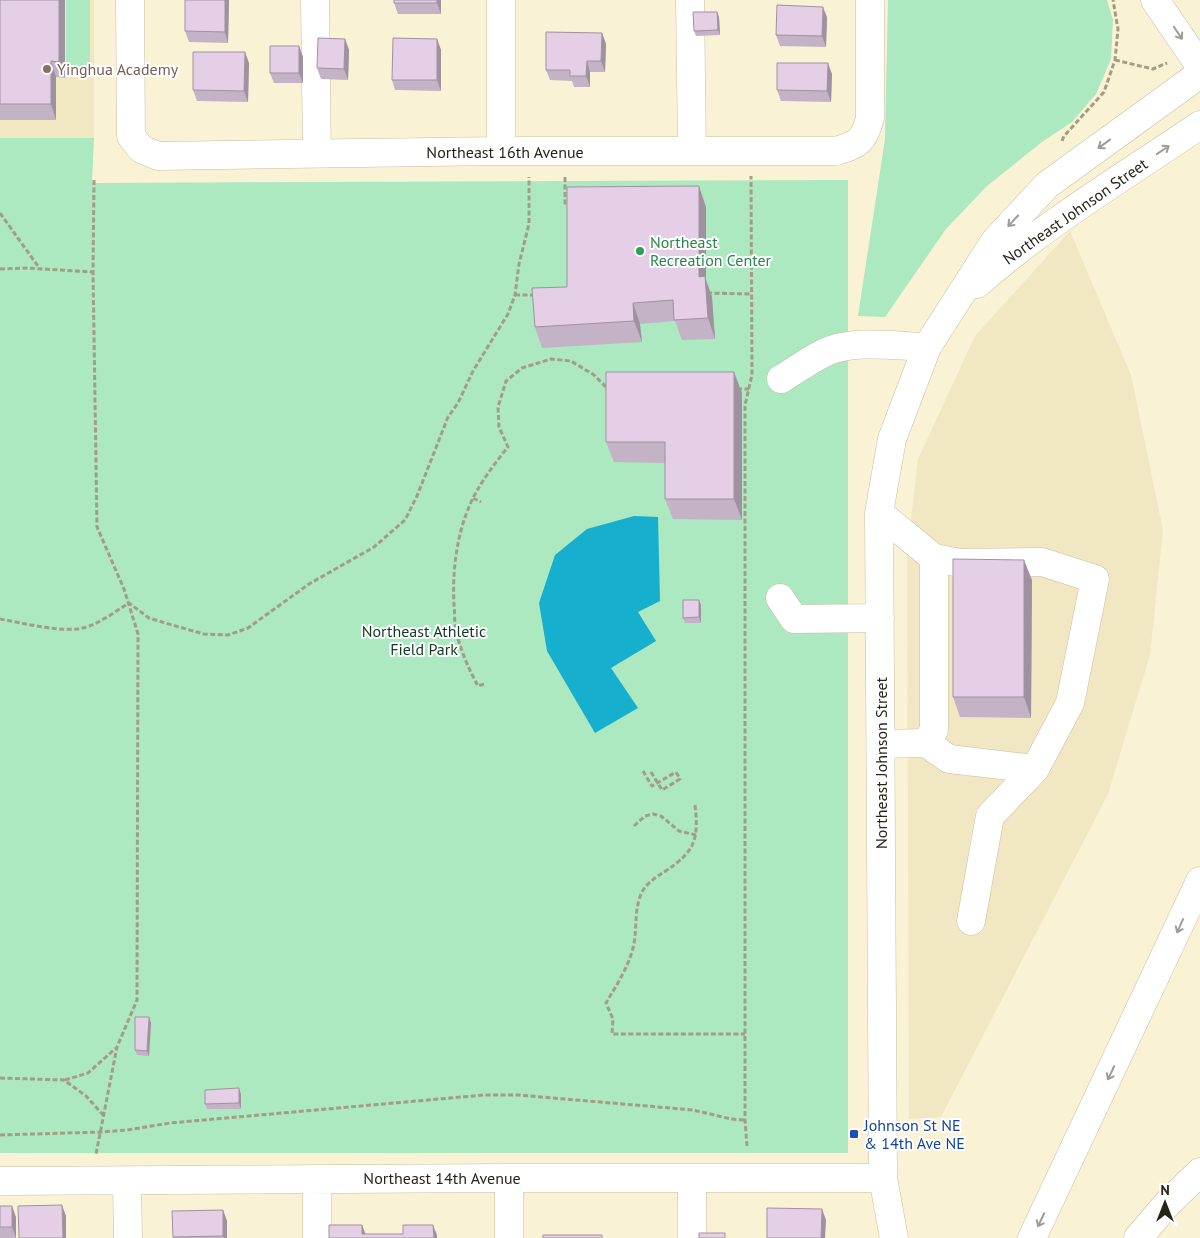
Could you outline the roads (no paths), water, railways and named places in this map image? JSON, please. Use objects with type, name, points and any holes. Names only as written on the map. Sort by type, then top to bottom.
[{"type":"main road","name":"Northeast 16th Avenue","points":[[130,0],[131,136],[141,149],[158,156],[501,151],[836,150],[852,146],[866,134],[870,118],[870,0]]},
{"type":"main road","points":[[315,0],[317,153]]},
{"type":"main road","points":[[501,0],[501,151]]},
{"type":"main road","points":[[690,0],[692,150]]},
{"type":"main road","points":[[1155,0],[1200,66]]},
{"type":"main road","name":"Northeast Johnson Street","points":[[894,1238],[883,1178],[879,513],[892,439],[927,347],[995,241],[1047,185],[1200,74]]},
{"type":"main road","name":"Northeast Johnson Street","points":[[955,303],[1002,262],[1068,214],[1200,125]]},
{"type":"main road","points":[[781,379],[825,352],[846,346],[927,347]]},
{"type":"main road","points":[[879,513],[934,558],[960,563],[1042,562],[1095,579],[1070,703],[1035,769],[990,816],[971,921]]},
{"type":"main road","points":[[926,743],[934,730],[934,558]]},
{"type":"main road","points":[[780,598],[794,619],[880,618]]},
{"type":"main road","points":[[880,744],[926,743],[949,759],[1035,769]]},
{"type":"main road","points":[[1032,1238],[1200,881]]},
{"type":"main road","points":[[1138,1238],[1167,1204],[1200,1172]]},
{"type":"main road","points":[[508,1238],[509,1178]]},
{"type":"main road","points":[[692,1178],[692,1238]]},
{"type":"main road","name":"Northeast 14th Avenue","points":[[0,1181],[883,1178]]},
{"type":"main road","points":[[317,1179],[317,1238]]},
{"type":"main road","points":[[127,1181],[128,1238]]},
{"type":"water","points":[[634,516],[658,517],[660,601],[638,612],[656,641],[611,668],[638,708],[595,733],[547,651],[539,603],[555,555],[587,529]]},
{"type":"place","name":"Yinghua Academy","points":[[47,69]]},
{"type":"place","name":"Northeast Recreation Center","points":[[640,251]]},
{"type":"place","name":"Johnson St NE & 14th Ave NE","points":[[854,1134]]},
{"type":"park label","name":"Northeast Athletic Field Park","points":[[424,640]]}]
